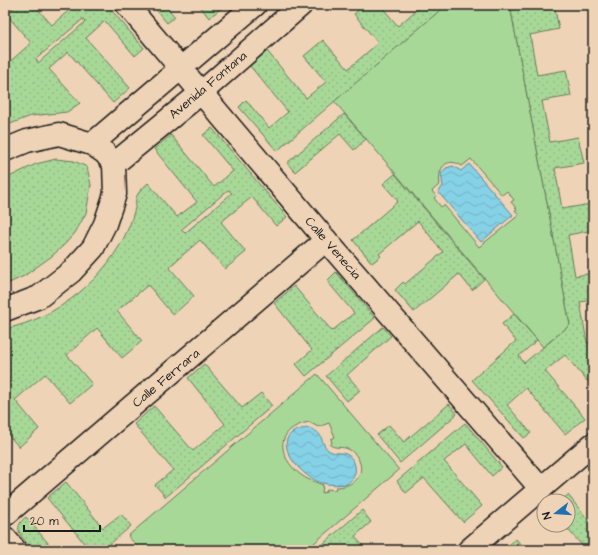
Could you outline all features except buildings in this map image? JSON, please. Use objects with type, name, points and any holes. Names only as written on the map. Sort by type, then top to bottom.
[{"type":"street","name":"Calle Venecia","points":[[127,5],[326,240],[541,489]]},
{"type":"street","points":[[92,144],[255,5]]},
{"type":"street","name":"Avenida Fontana","points":[[114,164],[202,92],[302,5]]},
{"type":"street","points":[[5,150],[27,141],[59,134],[92,144],[105,153],[114,164],[115,194],[105,224],[93,248],[71,272],[40,297],[5,310]]},
{"type":"street","name":"Calle Ferrara","points":[[5,515],[326,240]]},
{"type":"street","points":[[469,550],[593,444]]},
{"type":"street","points":[[5,538],[15,550]]},
{"type":"green space","points":[[17,5],[34,5],[52,25],[75,5],[107,5],[144,48],[135,56],[105,21],[86,38],[130,88],[113,103],[68,52],[49,69],[80,103],[67,112],[31,116],[5,126],[5,66],[31,43],[6,14]],"holes":[[[83,19],[85,22],[38,63],[36,59]]]},
{"type":"green space","points":[[152,5],[165,5],[175,17],[167,23]]},
{"type":"green space","points":[[199,5],[225,5],[209,18]]},
{"type":"green space","points":[[364,5],[380,5],[398,26],[422,5],[446,5],[277,151],[239,107],[246,100],[269,128],[288,112],[250,66],[267,51],[306,98],[326,82],[304,56],[323,40],[348,69],[378,43],[354,14]]},
{"type":"green space","points":[[446,5],[510,5],[570,325],[543,347],[334,101]],"holes":[[[471,159],[502,195],[507,191],[514,200],[511,202],[517,209],[515,210],[519,215],[479,247],[444,205],[441,207],[434,198],[436,196],[432,191],[440,184],[440,173],[444,165],[452,162],[462,166]]]},
{"type":"green space","points":[[510,5],[524,5],[525,8],[542,5],[554,5],[559,29],[530,35],[537,75],[566,70],[571,96],[542,101],[550,142],[578,137],[584,163],[555,168],[562,209],[591,204],[593,214],[593,230],[568,235],[575,276],[593,273],[593,300],[580,302],[587,343],[593,342],[593,382],[590,379],[587,381],[565,355],[545,371],[585,418],[565,434],[526,388],[507,405],[531,433],[524,438],[472,380],[516,341],[502,324],[514,314],[537,340],[519,356],[524,363],[570,325]]},
{"type":"green space","points":[[344,114],[366,139],[354,150],[340,134],[295,172],[287,163]]},
{"type":"green space","points":[[212,128],[287,217],[276,226],[252,197],[221,222],[246,252],[225,269],[200,240],[169,267],[194,296],[173,315],[148,285],[117,311],[142,341],[122,358],[97,328],[67,355],[92,384],[70,403],[45,374],[15,400],[39,429],[19,447],[5,431],[5,388],[10,383],[5,379],[5,329],[25,324],[44,316],[62,305],[94,279],[119,247],[130,224],[137,196],[148,183],[177,217],[197,202],[154,149],[171,135],[214,187],[233,171],[203,135]],"holes":[[[228,190],[232,193],[185,233],[181,230]]]},
{"type":"green space","points":[[56,159],[74,161],[87,167],[91,185],[86,213],[75,233],[52,256],[24,276],[5,285],[5,179],[36,164]]},
{"type":"green space","points":[[395,174],[484,279],[472,290],[459,274],[414,312],[395,290],[403,282],[405,284],[443,252],[418,221],[379,254],[381,256],[372,263],[353,240],[398,201],[383,184]]},
{"type":"green space","points":[[336,272],[375,318],[306,376],[296,364],[312,350],[274,303],[294,286],[332,331],[354,313],[327,281]]},
{"type":"green space","points":[[383,327],[391,336],[347,375],[360,390],[347,401],[326,376]]},
{"type":"green space","points":[[204,364],[242,408],[261,393],[272,406],[166,497],[155,485],[173,470],[134,424],[154,406],[193,451],[225,424],[188,378]]},
{"type":"green space","points":[[317,374],[399,470],[306,550],[140,550],[128,536]],"holes":[[[309,422],[318,427],[329,423],[335,437],[331,439],[332,443],[330,445],[334,447],[346,448],[352,451],[358,458],[361,466],[361,471],[357,479],[353,482],[345,486],[336,487],[335,490],[327,489],[326,492],[322,493],[323,485],[306,478],[293,468],[287,460],[283,444],[285,436],[290,430],[298,425]]]},
{"type":"green space","points":[[449,404],[457,414],[400,463],[377,435],[389,425],[404,442]]},
{"type":"green space","points":[[465,423],[502,467],[492,476],[466,444],[444,461],[482,506],[463,522],[424,478],[406,493],[397,481]]},
{"type":"green space","points":[[66,482],[103,528],[121,514],[131,526],[103,550],[76,550],[84,543],[47,498]]},
{"type":"green space","points":[[576,505],[593,526],[593,550],[586,550],[571,533],[576,533]]},
{"type":"green space","points":[[362,510],[371,522],[355,536],[366,550],[316,550]]},
{"type":"green space","points":[[26,517],[54,550],[33,550],[26,542],[20,534],[19,526],[21,521]]},
{"type":"green space","points":[[516,539],[525,550],[503,550]]},
{"type":"water","points":[[469,164],[513,215],[481,242],[438,192],[443,186],[441,174],[446,168],[453,166],[461,171]]},
{"type":"water","points":[[309,428],[320,435],[325,447],[328,450],[346,454],[352,458],[355,464],[355,475],[347,484],[334,485],[322,483],[312,479],[295,463],[289,454],[286,445],[288,437],[295,431]]}]
